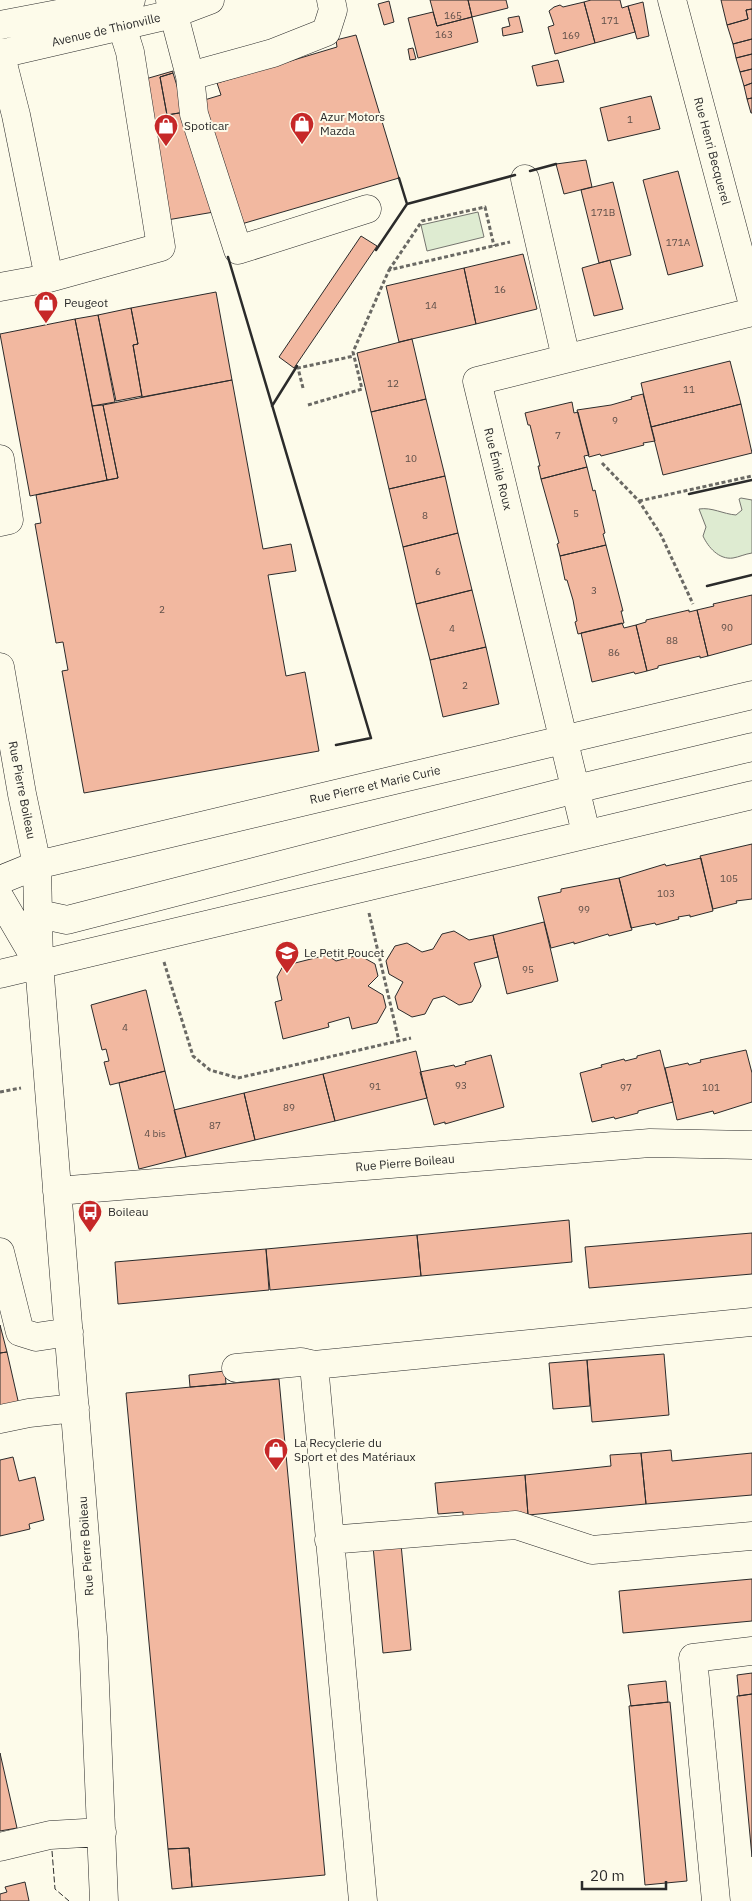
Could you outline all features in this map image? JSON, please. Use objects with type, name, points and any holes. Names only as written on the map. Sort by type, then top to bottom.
[{"type":"street","name":"Avenue de Thionville","points":[[0,25],[120,7],[172,7],[210,0]]},
{"type":"street","points":[[190,76],[273,53],[326,32],[333,10],[331,0]]},
{"type":"street","name":"Rue Henri Becquerel","points":[[672,0],[752,301]]},
{"type":"street","name":"Avenue de Thionville","points":[[0,54],[120,7]]},
{"type":"street","points":[[0,287],[49,278],[161,247],[130,52],[120,7]]},
{"type":"street","points":[[172,7],[190,76],[194,114],[238,250],[367,209]]},
{"type":"street","points":[[0,54],[16,115],[49,278]]},
{"type":"street","points":[[525,179],[566,358]]},
{"type":"street","name":"Rue Émile Roux","points":[[586,833],[477,381],[752,312]]},
{"type":"street","points":[[0,459],[9,520],[0,522]]},
{"type":"street","name":"Rue Pierre Boileau","points":[[0,667],[22,794],[18,873]]},
{"type":"street","name":"Rue Pierre et Marie Curie","points":[[18,873],[752,695]]},
{"type":"street","points":[[39,914],[67,920],[576,789],[752,747]]},
{"type":"street","name":"Rue Pierre Boileau","points":[[0,757],[8,797],[18,873],[39,914],[39,964],[93,1637],[104,1901]]},
{"type":"street","points":[[0,974],[752,795]]},
{"type":"street","name":"Rue Pierre Boileau","points":[[0,898],[39,964]]},
{"type":"street","name":"Rue Pierre Boileau","points":[[58,1191],[650,1143],[752,1145]]},
{"type":"street","points":[[0,1252],[20,1332],[36,1337],[69,1332]]},
{"type":"street","points":[[236,1368],[301,1362],[314,1365],[752,1322]]},
{"type":"street","points":[[314,1365],[362,1901]]},
{"type":"street","points":[[0,1420],[37,1412],[75,1408]]},
{"type":"street","points":[[329,1540],[516,1525],[592,1550],[752,1536]]},
{"type":"street","points":[[716,1901],[693,1658],[752,1651]]},
{"type":"street","points":[[0,1847],[50,1835],[102,1832]]},
{"type":"path","points":[[308,405],[362,389],[353,352],[388,270],[422,221],[485,207],[494,246]]},
{"type":"path","points":[[388,270],[538,235]]},
{"type":"path","points":[[303,388],[298,368],[354,356]]},
{"type":"path","points":[[602,464],[639,500],[661,534],[693,604]]},
{"type":"path","points":[[639,500],[752,476]]},
{"type":"path","points":[[369,910],[399,1041]]},
{"type":"path","points":[[163,960],[193,1056],[210,1070],[238,1078],[411,1038]]},
{"type":"green space","points":[[478,212],[484,237],[427,251],[421,225]]},
{"type":"green space","points":[[739,499],[752,500],[752,553],[733,558],[723,557],[711,548],[703,536],[706,527],[699,509],[736,515],[742,510]]},
{"type":"building","points":[[430,0],[468,0],[472,17],[437,26]]},
{"type":"building","points":[[468,0],[506,0],[508,8],[472,17]]},
{"type":"building","points":[[591,0],[620,0],[622,8],[628,6],[635,32],[595,43],[584,2]]},
{"type":"building","points":[[721,0],[752,0],[752,9],[746,10],[748,19],[727,25]]},
{"type":"building","points":[[389,1],[394,22],[384,25],[378,4]]},
{"type":"building","points":[[584,2],[595,43],[555,54],[548,27],[554,25],[549,11],[560,5],[563,7]]},
{"type":"building","points":[[643,2],[649,36],[637,39],[628,6]]},
{"type":"building","points":[[752,9],[752,39],[733,44],[727,25],[748,19],[746,10]]},
{"type":"building","points":[[433,12],[437,26],[472,17],[478,42],[418,58],[408,18]]},
{"type":"building","points":[[519,16],[523,32],[503,36],[502,28],[510,26],[508,18]]},
{"type":"building","name":"Azur Motors Mazda","points":[[356,35],[399,178],[238,225],[201,101],[221,95],[217,83],[337,47],[336,40]]},
{"type":"building","points":[[752,39],[752,54],[736,58],[733,44]]},
{"type":"building","points":[[413,48],[416,59],[410,60],[408,49]]},
{"type":"building","points":[[752,54],[752,69],[740,72],[736,58]]},
{"type":"building","points":[[558,60],[564,82],[537,86],[532,66]]},
{"type":"building","points":[[752,69],[752,83],[744,86],[740,72]]},
{"type":"building","points":[[173,71],[173,73],[160,77],[167,115],[185,112],[214,212],[167,220],[142,80]]},
{"type":"building","points":[[173,73],[185,112],[167,115],[160,77]]},
{"type":"building","points":[[752,83],[752,98],[747,99],[744,86]]},
{"type":"building","points":[[651,96],[660,129],[608,141],[600,108]]},
{"type":"building","points":[[752,98],[752,113],[751,113],[747,99]]},
{"type":"building","points":[[586,160],[592,187],[564,194],[556,164]]},
{"type":"building","points":[[678,171],[703,266],[668,275],[643,180]]},
{"type":"building","points":[[613,182],[631,255],[599,263],[581,190]]},
{"type":"building","points":[[361,236],[377,246],[294,368],[279,357]]},
{"type":"building","points":[[523,254],[537,309],[476,324],[464,268]]},
{"type":"building","points":[[610,260],[623,309],[594,316],[582,268]]},
{"type":"building","points":[[464,268],[476,324],[399,342],[386,286]]},
{"type":"building","points":[[216,292],[232,380],[142,397],[133,345],[138,344],[131,308]]},
{"type":"building","points":[[131,308],[138,344],[133,345],[142,396],[116,401],[98,315]]},
{"type":"building","points":[[98,315],[115,402],[92,406],[75,319]]},
{"type":"building","points":[[75,319],[107,480],[30,496],[0,334]]},
{"type":"building","points":[[412,339],[426,399],[371,412],[357,353]]},
{"type":"building","points":[[730,361],[741,404],[651,427],[641,383]]},
{"type":"building","points":[[232,380],[263,549],[291,544],[296,571],[268,575],[286,676],[305,672],[319,751],[84,793],[62,671],[68,670],[63,642],[56,643],[35,524],[41,523],[36,495],[118,478],[103,405]]},
{"type":"building","points":[[643,394],[655,441],[601,456],[600,454],[589,457],[577,410],[611,405]]},
{"type":"building","points":[[426,399],[445,476],[389,489],[371,412]]},
{"type":"building","points":[[572,402],[574,413],[578,412],[589,455],[584,456],[587,467],[541,479],[538,466],[540,466],[530,425],[528,425],[525,413]]},
{"type":"building","points":[[741,404],[752,453],[663,475],[651,427]]},
{"type":"building","points":[[103,405],[118,478],[107,480],[92,406]]},
{"type":"building","points":[[587,467],[593,491],[595,490],[606,545],[560,556],[557,544],[559,543],[541,479]]},
{"type":"building","points":[[445,476],[458,533],[403,547],[389,489]]},
{"type":"building","points":[[458,533],[472,590],[416,604],[403,547]]},
{"type":"building","points":[[606,545],[623,611],[621,611],[624,623],[578,634],[573,600],[567,580],[565,580],[560,556]]},
{"type":"building","points":[[472,590],[486,647],[430,660],[416,604]]},
{"type":"building","points":[[752,595],[752,644],[708,656],[697,610],[714,606],[713,604]]},
{"type":"building","points":[[689,610],[689,612],[697,610],[708,656],[700,658],[700,656],[658,666],[658,668],[647,671],[636,625],[646,622],[646,620]]},
{"type":"building","points":[[622,623],[624,628],[636,625],[647,671],[635,674],[634,672],[592,682],[581,633]]},
{"type":"building","points":[[486,647],[499,704],[443,717],[430,660]]},
{"type":"building","points":[[752,844],[752,899],[736,901],[737,903],[713,909],[700,856]]},
{"type":"building","points":[[701,858],[713,911],[690,917],[690,915],[678,917],[679,919],[656,925],[655,923],[631,928],[619,878],[665,864],[666,866]]},
{"type":"building","points":[[619,878],[632,930],[551,948],[538,897],[561,892],[561,889]]},
{"type":"building","points":[[544,922],[558,981],[507,994],[493,935]]},
{"type":"building","points":[[454,931],[469,940],[493,935],[498,957],[474,963],[481,986],[472,1002],[459,1005],[444,996],[433,999],[425,1014],[412,1017],[398,1009],[395,997],[403,982],[389,974],[386,961],[395,946],[407,943],[422,952],[433,949],[442,934]]},
{"type":"building","points":[[327,955],[336,961],[359,955],[375,964],[378,976],[368,986],[383,995],[386,1007],[377,1023],[352,1029],[349,1017],[328,1023],[329,1027],[283,1039],[275,1002],[282,1000],[277,977],[283,966]]},
{"type":"building","points":[[146,990],[165,1071],[110,1085],[104,1062],[109,1061],[106,1049],[102,1050],[91,1005]]},
{"type":"building","points":[[660,1050],[673,1102],[615,1119],[614,1117],[592,1122],[580,1073],[602,1067],[601,1065],[637,1058],[637,1056]]},
{"type":"building","points":[[746,1050],[752,1073],[752,1102],[714,1114],[713,1111],[677,1120],[665,1068],[688,1063],[689,1065],[701,1062],[700,1060]]},
{"type":"building","points":[[416,1051],[427,1098],[335,1121],[323,1074]]},
{"type":"building","points":[[491,1055],[504,1107],[445,1124],[445,1122],[434,1125],[420,1072],[454,1065],[455,1067],[466,1064],[465,1062]]},
{"type":"building","points":[[165,1071],[186,1157],[139,1169],[119,1083]]},
{"type":"building","points":[[323,1074],[335,1121],[255,1140],[244,1093]]},
{"type":"building","points":[[244,1093],[255,1140],[186,1157],[174,1110]]},
{"type":"building","points":[[569,1220],[572,1262],[421,1276],[417,1235]]},
{"type":"building","points":[[752,1233],[752,1274],[589,1288],[585,1247]]},
{"type":"building","points":[[417,1235],[421,1276],[270,1290],[266,1249]]},
{"type":"building","points":[[266,1249],[269,1290],[118,1304],[115,1262]]},
{"type":"building","points":[[0,1325],[7,1352],[0,1353]]},
{"type":"building","points":[[7,1352],[19,1405],[0,1409],[0,1353]]},
{"type":"building","points":[[664,1354],[669,1415],[592,1422],[587,1360]]},
{"type":"building","points":[[587,1360],[590,1406],[553,1409],[549,1363]]},
{"type":"building","points":[[225,1371],[226,1384],[190,1387],[189,1375]]},
{"type":"building","points":[[279,1379],[325,1875],[192,1887],[189,1848],[168,1849],[126,1393]]},
{"type":"building","points":[[671,1450],[672,1461],[752,1453],[752,1495],[646,1504],[641,1453]]},
{"type":"building","points":[[641,1453],[646,1504],[528,1515],[525,1475],[611,1466],[610,1455]]},
{"type":"building","points":[[13,1457],[19,1481],[35,1477],[44,1520],[29,1524],[30,1529],[0,1536],[0,1460]]},
{"type":"building","points":[[525,1475],[528,1515],[463,1518],[463,1512],[438,1514],[435,1483]]},
{"type":"building","points":[[401,1544],[411,1650],[383,1653],[373,1546]]},
{"type":"building","points":[[752,1579],[752,1621],[623,1633],[619,1591]]},
{"type":"building","points":[[752,1673],[752,1694],[739,1696],[737,1675]]},
{"type":"building","points":[[666,1681],[668,1702],[631,1706],[628,1685]]},
{"type":"building","points":[[752,1694],[752,1857],[737,1696]]},
{"type":"building","points":[[670,1702],[687,1881],[645,1885],[629,1706]]},
{"type":"building","points":[[0,1753],[17,1828],[0,1831]]},
{"type":"building","points":[[189,1848],[192,1887],[172,1889],[168,1849]]},
{"type":"building","points":[[25,1882],[29,1901],[0,1901],[0,1894],[7,1892],[5,1887]]},
{"type":"fence","points":[[52,1851],[55,1889],[69,1901]]},
{"type":"wall","points":[[530,171],[556,164]]},
{"type":"wall","points":[[407,204],[515,175]]},
{"type":"wall","points":[[376,250],[407,204],[399,178]]},
{"type":"wall","points":[[228,257],[371,738],[336,745]]},
{"type":"wall","points":[[272,406],[297,366]]},
{"type":"wall","points":[[689,494],[752,480]]},
{"type":"wall","points":[[707,586],[752,575]]},
{"type":"place","name":"Azur Motors Mazda","points":[[302,145]]},
{"type":"place","name":"Spoticar","points":[[166,147]]},
{"type":"place","name":"Peugeot","points":[[46,324]]},
{"type":"place","name":"Le Petit Poucet","points":[[287,974]]},
{"type":"place","name":"Boileau","points":[[90,1233]]},
{"type":"place","name":"La Recyclerie du Sport et des Matériaux","points":[[276,1471]]}]
